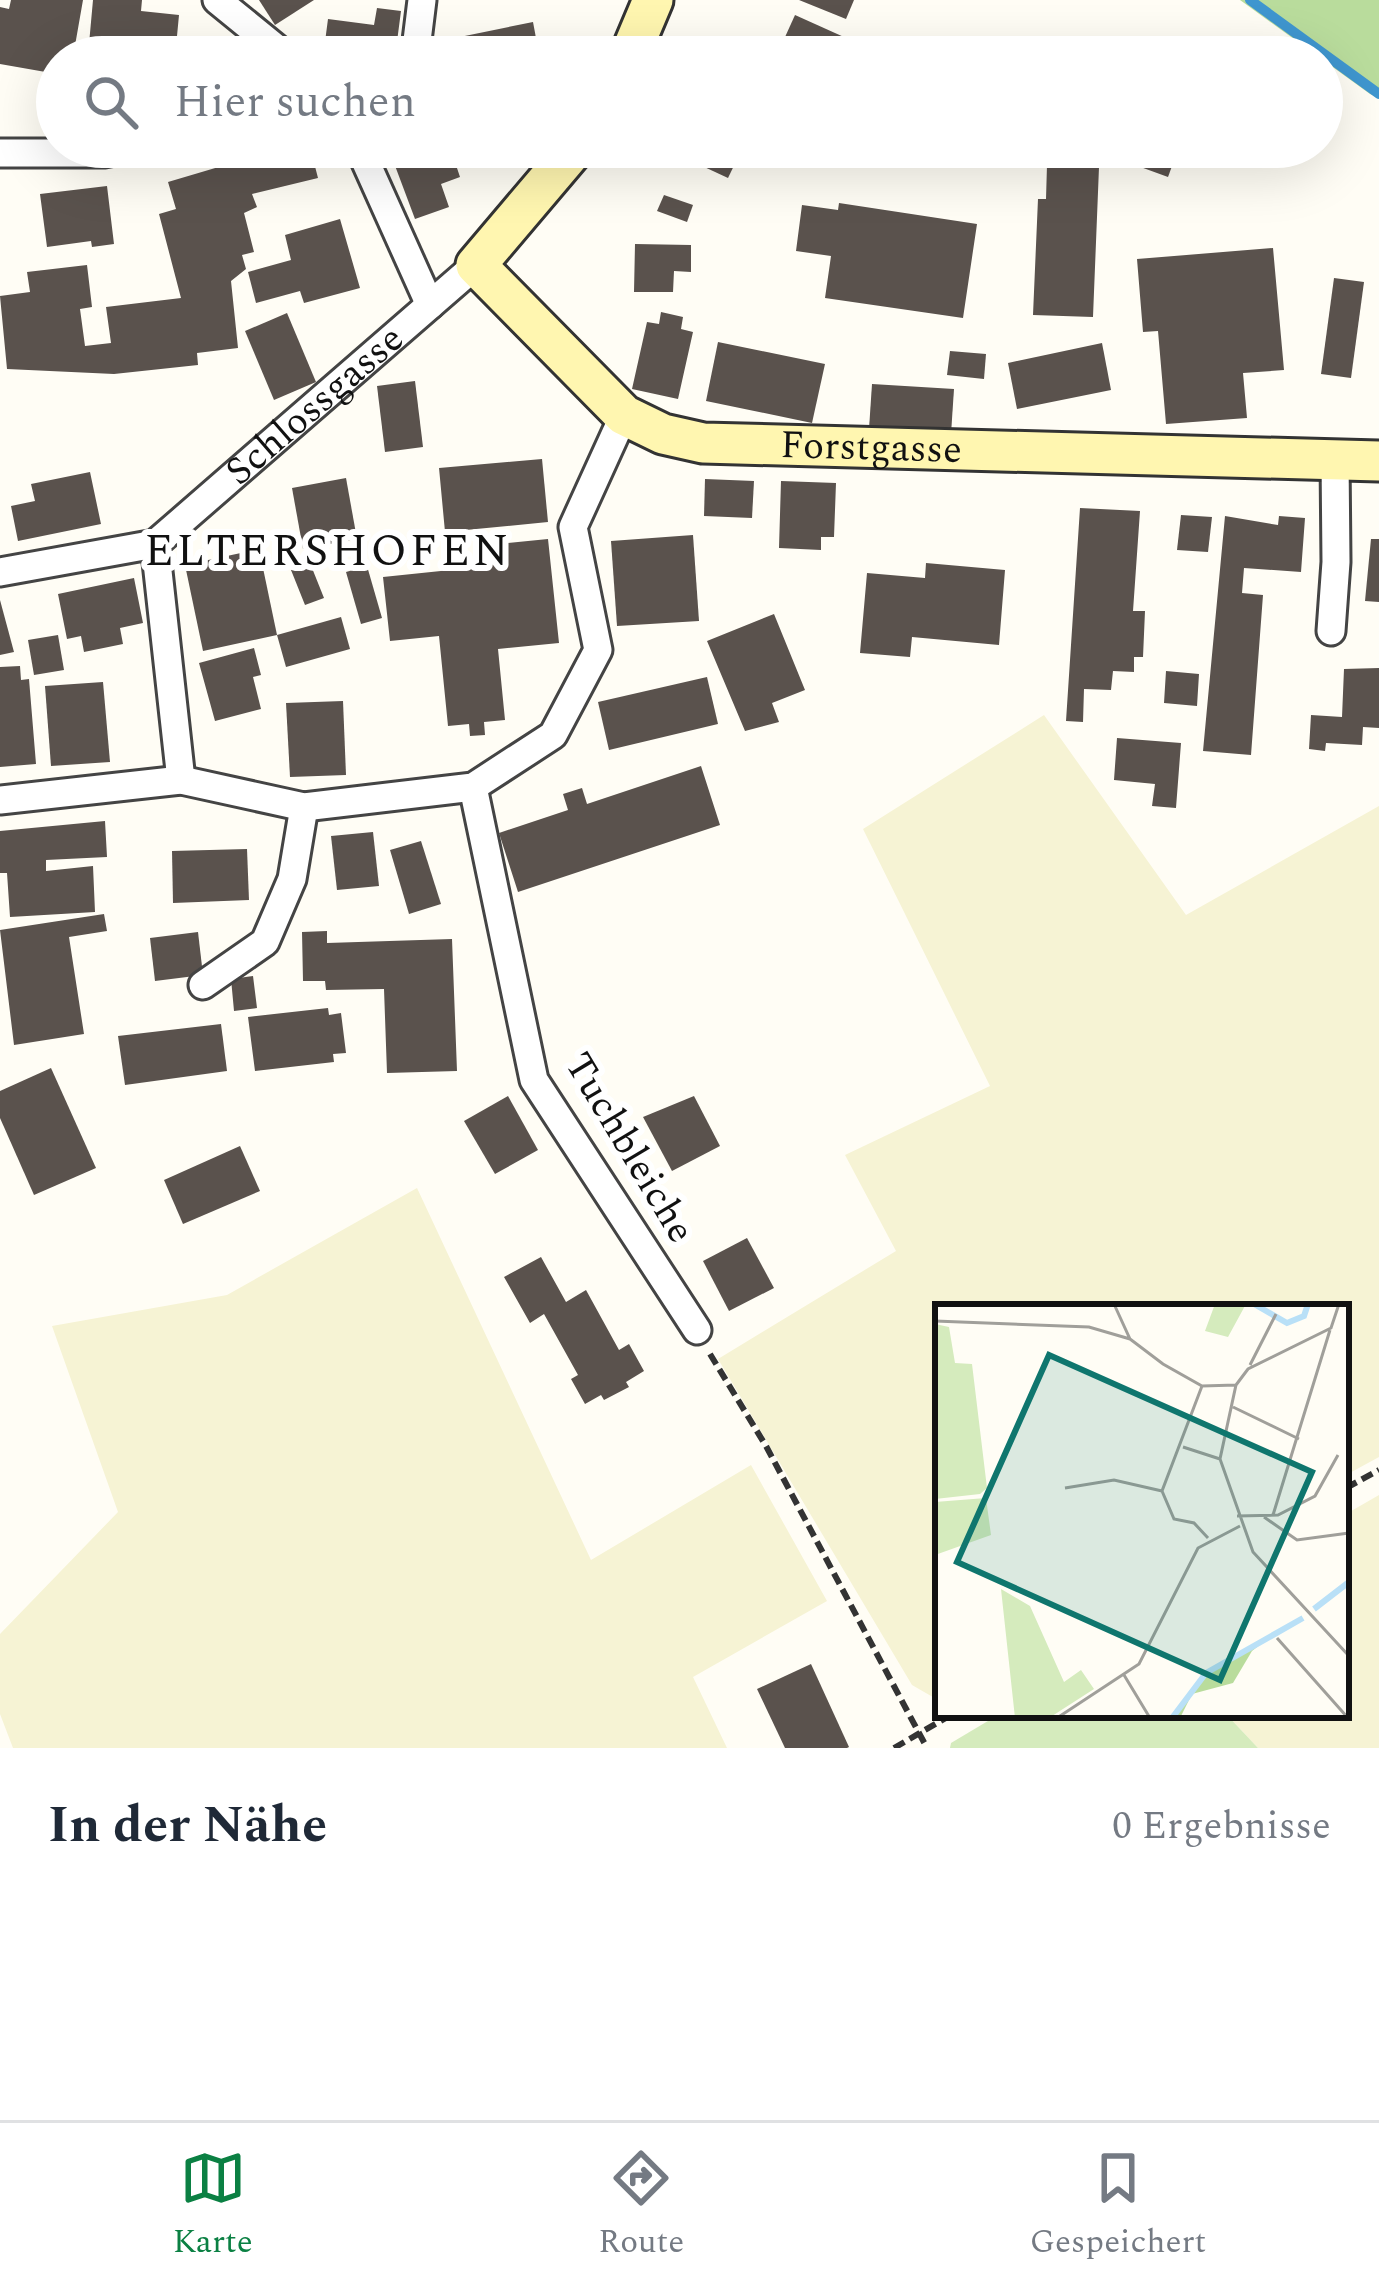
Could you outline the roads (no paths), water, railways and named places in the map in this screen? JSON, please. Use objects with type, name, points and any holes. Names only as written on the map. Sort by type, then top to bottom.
[{"type":"street","points":[[217,0],[261,36]]},
{"type":"street","points":[[420,36],[422,0]]},
{"type":"street","points":[[638,36],[653,0]]},
{"type":"street","points":[[0,153],[36,153]]},
{"type":"street","points":[[373,168],[430,304]]},
{"type":"street","name":"Schlossgasse","points":[[154,544],[476,265],[558,168]]},
{"type":"street","name":"Forstgasse","points":[[476,265],[624,415],[663,434],[704,442],[1379,461]]},
{"type":"street","points":[[0,800],[181,780],[304,807],[473,787],[553,735],[598,650],[573,527],[624,415]]},
{"type":"street","points":[[1331,632],[1336,458]]},
{"type":"street","points":[[0,572],[154,544],[181,780]]},
{"type":"street","name":"Tuchbleiche","points":[[473,787],[534,1080],[697,1330]]},
{"type":"street","points":[[203,985],[265,942],[292,880],[304,807]]},
{"type":"waterway","points":[[1250,0],[1299,36]]},
{"type":"waterway","points":[[1343,68],[1379,94]]},
{"type":"district","name":"ELTERSHOFEN","points":[[328,551]]}]
